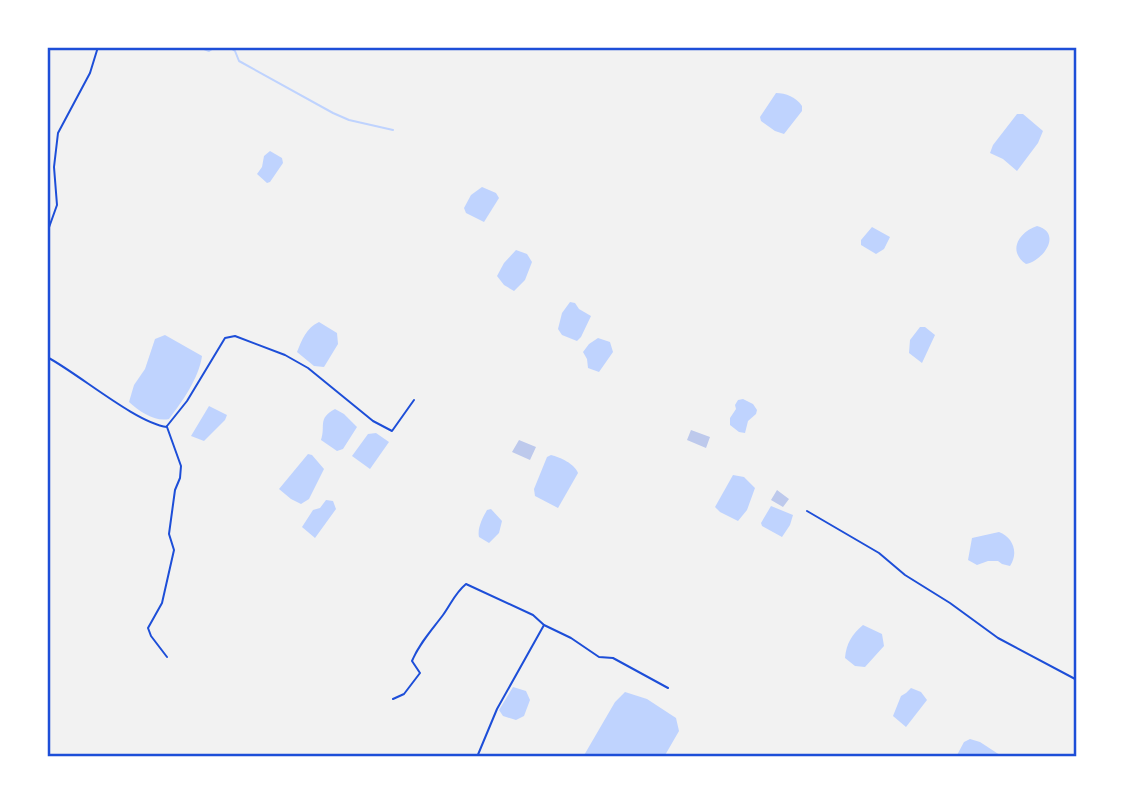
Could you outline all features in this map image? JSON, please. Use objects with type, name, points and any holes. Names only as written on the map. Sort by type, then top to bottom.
[{"type":"street","points":[[47,233],[57,205],[54,167],[58,133],[84,86],[98,47]]},
{"type":"street","points":[[167,427],[187,401],[225,338],[235,336],[285,355],[307,368],[373,421],[392,430],[414,400]]},
{"type":"street","points":[[47,357],[146,421],[167,427]]},
{"type":"street","points":[[167,427],[181,466],[169,534],[174,550],[162,603],[148,628],[167,657]]},
{"type":"street","points":[[807,511],[841,528],[879,553],[905,575],[998,638],[1077,680]]},
{"type":"street","points":[[393,699],[404,694],[420,673],[412,661],[418,647],[457,591],[466,584],[533,615],[544,625],[571,638],[599,657],[613,658],[667,688]]},
{"type":"street","points":[[477,757],[496,709],[544,625]]},
{"type":"water","points":[[776,93],[790,96],[802,106],[802,111],[784,134],[775,131],[761,121],[760,117]]},
{"type":"water","points":[[1017,114],[1023,114],[1043,131],[1038,143],[1017,171],[1003,159],[990,153]]},
{"type":"water","points":[[270,151],[282,158],[283,163],[267,183],[257,174],[262,167],[264,156]]},
{"type":"water","points":[[482,187],[496,193],[499,198],[484,222],[466,213],[464,208],[471,195]]},
{"type":"water","points":[[1037,226],[1049,234],[1048,246],[1039,258],[1026,264],[1020,259],[1016,248],[1021,237]]},
{"type":"water","points":[[872,227],[890,237],[884,249],[876,254],[861,245],[861,240]]},
{"type":"water","points":[[516,250],[527,254],[532,262],[525,280],[514,291],[504,285],[497,276]]},
{"type":"water","points":[[570,302],[591,316],[577,341],[562,335],[558,329],[562,313]]},
{"type":"water","points":[[319,322],[337,333],[338,344],[324,367],[314,366],[297,352],[308,331]]},
{"type":"water","points":[[920,327],[925,327],[935,335],[922,363],[909,353],[910,340]]},
{"type":"water","points":[[165,335],[202,356],[189,389],[169,419],[164,420],[148,415],[129,402],[134,385],[145,369],[155,339]]},
{"type":"water","points":[[598,338],[610,342],[613,352],[599,372],[588,368],[583,352]]},
{"type":"water","points":[[743,399],[753,404],[757,410],[748,421],[745,433],[730,425],[735,405],[738,400]]},
{"type":"water","points":[[209,406],[227,415],[204,441],[191,436]]},
{"type":"water","points":[[335,409],[357,427],[343,449],[337,451],[321,440],[324,419]]},
{"type":"water","points":[[376,433],[389,442],[370,469],[352,456],[368,434]]},
{"type":"water","points":[[308,454],[324,469],[309,499],[301,504],[279,489]]},
{"type":"water","points":[[551,455],[571,464],[578,473],[558,508],[535,496],[534,489],[547,457]]},
{"type":"water","points":[[733,475],[744,477],[755,488],[747,510],[738,521],[715,507]]},
{"type":"water","points":[[326,500],[333,501],[336,509],[315,538],[302,527],[313,510],[320,508]]},
{"type":"water","points":[[771,506],[793,515],[782,537],[762,526],[761,523]]},
{"type":"water","points":[[491,509],[502,521],[499,533],[489,543],[479,537],[479,534],[484,516],[487,510]]},
{"type":"water","points":[[999,532],[1008,538],[1013,546],[1014,556],[1010,566],[998,561],[977,565],[968,560],[972,538]]},
{"type":"water","points":[[863,625],[882,634],[884,646],[865,667],[855,666],[845,658],[850,640]]},
{"type":"water","points":[[513,687],[526,691],[530,700],[524,716],[516,720],[503,716],[499,710]]},
{"type":"water","points":[[911,688],[921,692],[927,700],[906,727],[893,716],[901,696]]},
{"type":"water","points":[[625,692],[647,699],[676,718],[679,731],[664,757],[583,757],[615,702]]},
{"type":"water","points":[[970,739],[980,742],[1003,757],[956,757],[964,742]]},
{"type":"building","points":[[691,430],[710,437],[706,448],[687,440]]},
{"type":"building","points":[[519,440],[536,447],[530,460],[512,452]]},
{"type":"building","points":[[777,490],[789,499],[783,507],[771,500]]},
{"type":"waterway","points":[[199,47],[209,51],[215,47]]},
{"type":"waterway","points":[[229,47],[235,51],[239,61],[333,113],[349,120],[393,130]]}]
